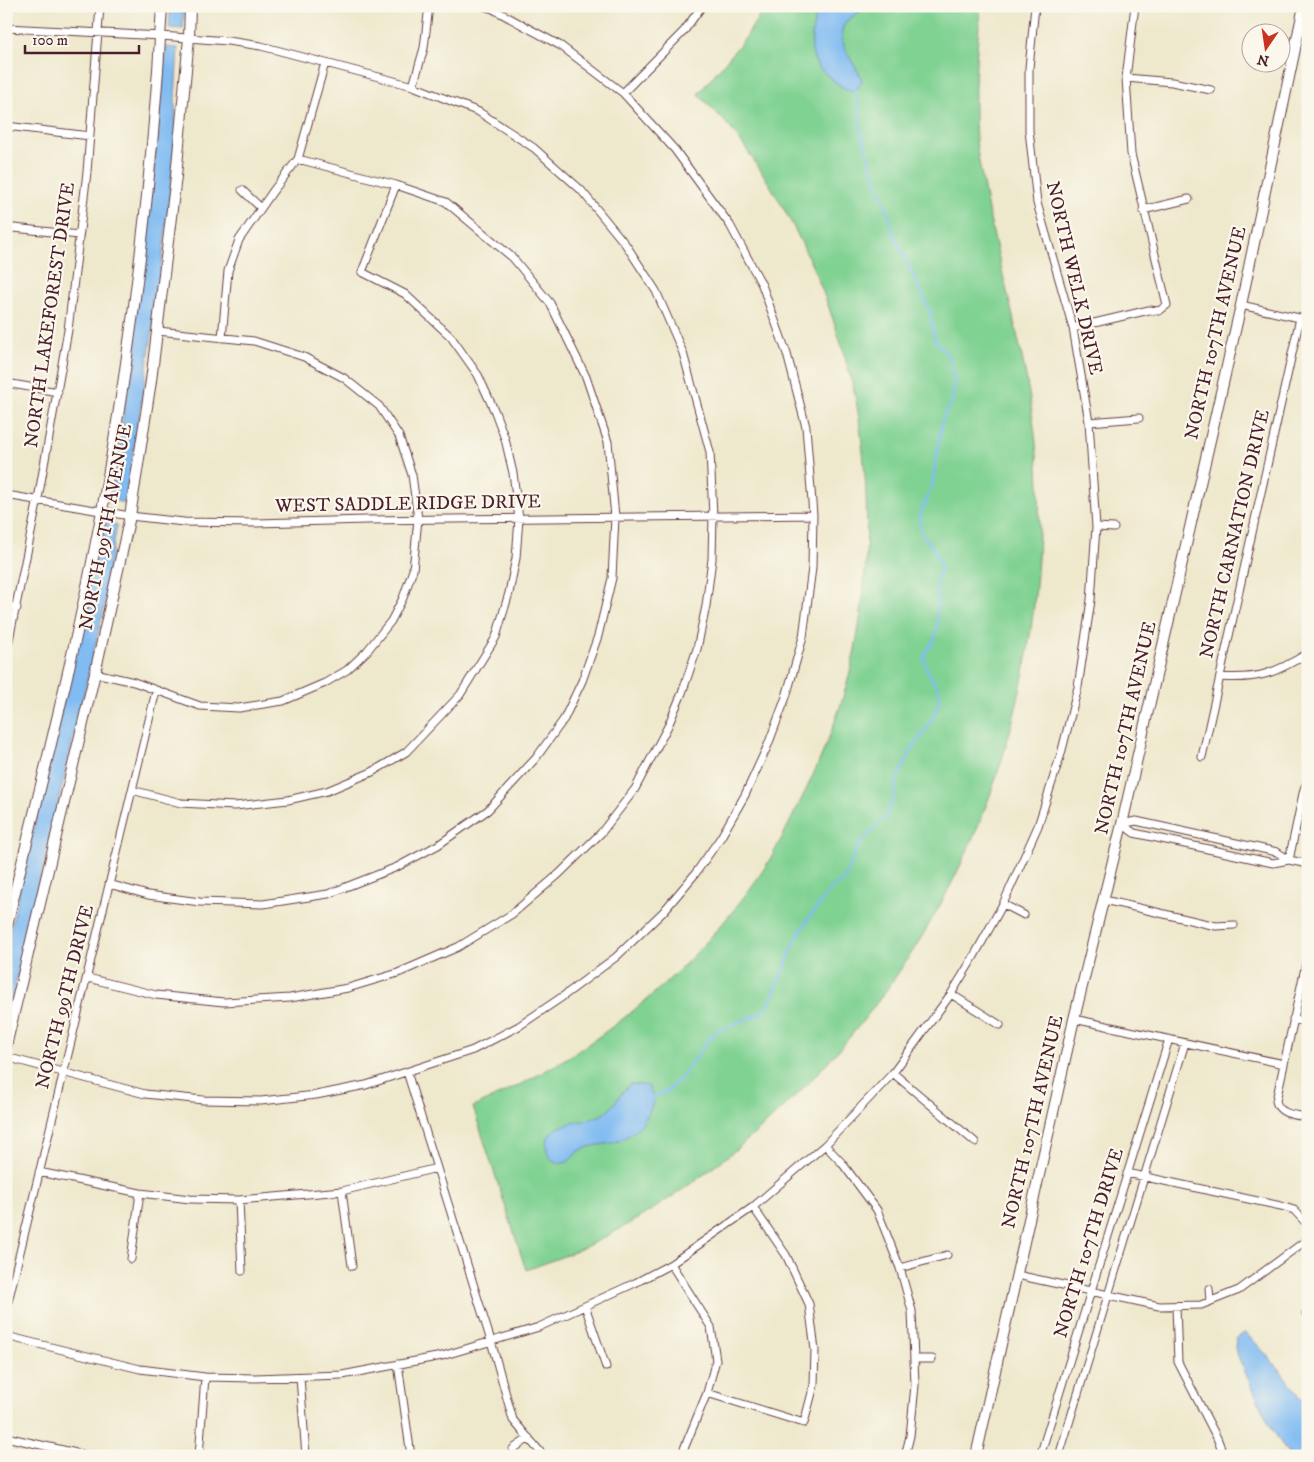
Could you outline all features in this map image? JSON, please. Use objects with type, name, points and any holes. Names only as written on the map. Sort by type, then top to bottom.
[{"type":"main road","name":"NORTH 99TH AVENUE","points":[[6,928],[78,626],[102,511],[141,252],[148,189],[162,6]]},
{"type":"main road","name":"NORTH 99TH AVENUE","points":[[6,1046],[95,673],[130,516],[158,331],[176,176],[189,38],[190,6]]},
{"type":"main road","name":"NORTH 107TH AVENUE","points":[[976,1456],[1074,1019],[1122,824],[1240,305],[1304,6]]},
{"type":"street","name":"NORTH LAKEFOREST DRIVE","points":[[6,654],[38,499],[68,330],[90,136],[100,6]]},
{"type":"street","points":[[413,86],[424,48],[429,6]]},
{"type":"street","points":[[6,1058],[144,1094],[203,1100],[261,1100],[316,1095],[366,1085],[473,1050],[519,1026],[555,1002],[616,957],[663,912],[695,874],[721,837],[745,795],[768,745],[786,697],[803,637],[812,568],[813,515],[806,427],[787,354],[762,285],[724,217],[675,150],[623,93],[561,46],[493,9],[483,6]]},
{"type":"street","points":[[623,93],[684,32],[702,6]]},
{"type":"street","name":"NORTH WELK DRIVE","points":[[6,1336],[140,1369],[205,1377],[255,1378],[342,1375],[442,1356],[539,1327],[671,1264],[753,1207],[825,1145],[893,1073],[951,994],[974,958],[1003,904],[1038,826],[1061,754],[1078,687],[1091,600],[1096,527],[1089,422],[1074,328],[1036,203],[1029,130],[1029,68],[1035,6]]},
{"type":"street","points":[[1074,328],[1149,310],[1159,311],[1167,305],[1131,154],[1126,78],[1135,6]]},
{"type":"street","points":[[6,28],[161,36],[261,46],[413,86],[479,112],[534,148],[581,190],[626,245],[656,291],[683,353],[710,452],[713,516],[712,559],[706,606],[697,649],[682,693],[664,734],[635,789],[601,833],[559,874],[512,914],[458,947],[398,973],[348,988],[290,998],[224,1002],[156,996],[88,978]]},
{"type":"street","points":[[222,338],[228,270],[239,240],[298,159],[325,62]]},
{"type":"street","points":[[1126,78],[1172,82],[1211,90]]},
{"type":"street","points":[[6,126],[90,136]]},
{"type":"street","points":[[109,884],[148,894],[200,902],[263,904],[328,894],[397,867],[438,845],[488,810],[536,758],[564,719],[582,682],[598,636],[612,578],[615,517],[608,442],[586,376],[550,303],[513,258],[446,202],[396,185],[298,159]]},
{"type":"street","points":[[132,790],[181,803],[235,806],[288,800],[327,792],[372,772],[406,752],[460,695],[496,637],[509,593],[516,558],[519,518],[513,473],[505,440],[495,412],[478,376],[452,337],[405,294],[362,272],[396,185]]},
{"type":"street","points":[[242,190],[261,208]]},
{"type":"street","points":[[1143,210],[1189,199]]},
{"type":"street","points":[[6,230],[14,228],[79,235]]},
{"type":"street","points":[[1240,305],[1308,320]]},
{"type":"street","name":"NORTH CARNATION DRIVE","points":[[1202,757],[1300,318]]},
{"type":"street","points":[[95,673],[134,682],[200,706],[239,708],[283,701],[325,683],[347,670],[367,651],[391,621],[403,598],[413,570],[418,519],[412,475],[398,436],[379,406],[344,378],[304,356],[254,342],[158,331]]},
{"type":"street","points":[[6,383],[58,392]]},
{"type":"street","points":[[1089,422],[1140,418]]},
{"type":"street","name":"WEST SADDLE RIDGE DRIVE","points":[[6,495],[130,516],[184,522],[256,523],[418,519],[813,515]]},
{"type":"street","points":[[1096,527],[1114,528]]},
{"type":"street","points":[[6,606],[17,608]]},
{"type":"street","points":[[1220,677],[1248,678],[1265,675],[1285,667],[1308,653]]},
{"type":"street","name":"NORTH 99TH DRIVE","points":[[6,1310],[88,978],[156,691]]},
{"type":"street","points":[[1289,860],[1304,788],[1308,781]]},
{"type":"street","points":[[1122,824],[1136,820],[1277,852],[1289,860],[1308,864]]},
{"type":"street","points":[[1122,824],[1134,833],[1272,863],[1289,860]]},
{"type":"street","points":[[1104,900],[1216,926],[1234,925]]},
{"type":"street","points":[[1003,904],[1024,915]]},
{"type":"street","points":[[1308,954],[1276,1098],[1277,1104],[1284,1112],[1308,1117]]},
{"type":"street","points":[[951,994],[1000,1025]]},
{"type":"street","points":[[1074,1019],[1284,1064]]},
{"type":"street","points":[[1293,1019],[1308,1022]]},
{"type":"street","name":"NORTH 107TH DRIVE","points":[[1040,1456],[1169,1039]]},
{"type":"street","name":"NORTH 107TH DRIVE","points":[[1059,1456],[1185,1043]]},
{"type":"street","points":[[407,1072],[491,1341],[513,1420],[546,1456]]},
{"type":"street","points":[[893,1073],[974,1142]]},
{"type":"street","points":[[825,1145],[842,1163],[878,1210],[900,1268],[912,1311],[916,1385],[910,1436],[905,1456]]},
{"type":"street","points":[[39,1172],[140,1193],[190,1199],[239,1200],[342,1191],[437,1168]]},
{"type":"street","points":[[1127,1173],[1281,1206],[1294,1210],[1308,1226]]},
{"type":"street","points":[[342,1191],[352,1266]]},
{"type":"street","points":[[131,1259],[140,1193]]},
{"type":"street","points":[[239,1200],[242,1271]]},
{"type":"street","points":[[707,1394],[804,1423],[814,1385],[815,1350],[809,1304],[786,1256],[753,1207]]},
{"type":"street","points":[[1016,1276],[1158,1306],[1201,1305],[1239,1290],[1308,1239]]},
{"type":"street","points":[[900,1268],[947,1256]]},
{"type":"street","points":[[671,1264],[711,1327],[716,1360],[707,1394],[681,1456]]},
{"type":"street","points":[[1209,1289],[1210,1301]]},
{"type":"street","points":[[585,1306],[606,1367]]},
{"type":"street","points":[[1176,1306],[1178,1362],[1217,1438],[1224,1456]]},
{"type":"street","points":[[914,1359],[932,1359]]},
{"type":"street","points":[[398,1364],[411,1456]]},
{"type":"street","points":[[199,1456],[205,1377]]},
{"type":"street","points":[[300,1377],[306,1456]]},
{"type":"street","points":[[6,1437],[89,1456]]},
{"type":"street","points":[[513,1449],[529,1438]]},
{"type":"green space","points":[[765,6],[981,6],[975,90],[977,146],[990,221],[1024,368],[1034,427],[1038,466],[1039,533],[1036,581],[1031,630],[1023,678],[1012,726],[998,773],[962,862],[932,920],[897,975],[858,1027],[815,1076],[768,1122],[718,1164],[665,1202],[609,1235],[578,1250],[526,1270],[473,1107],[516,1087],[596,1039],[633,1011],[668,980],[701,948],[732,912],[771,857],[816,768],[842,702],[858,635],[867,534],[864,466],[855,396],[838,334],[816,274],[771,187],[731,129],[698,94],[746,37]]},
{"type":"water","points":[[170,6],[184,6],[183,29],[169,28]]},
{"type":"water","points":[[830,6],[866,6],[847,21],[843,28],[843,43],[862,80],[859,86],[853,90],[845,89],[821,70],[816,63],[812,51],[812,38],[817,13]]},
{"type":"water","points":[[166,47],[178,48],[175,99],[176,130],[172,177],[159,287],[125,503],[111,500],[120,450],[154,168]]},
{"type":"water","points":[[104,523],[117,525],[108,573],[105,604],[6,1024],[6,948]]},
{"type":"water","points":[[631,1084],[648,1086],[654,1097],[645,1119],[634,1132],[612,1143],[583,1149],[564,1163],[551,1159],[546,1145],[553,1131],[559,1127],[600,1116],[610,1109],[624,1090]]},
{"type":"water","points":[[1244,1333],[1278,1369],[1308,1409],[1308,1456],[1289,1456],[1268,1422],[1235,1348],[1236,1339]]},
{"type":"waterway","points":[[654,1097],[666,1092],[681,1078],[714,1033],[761,1013],[769,1004],[798,936],[808,919],[832,888],[845,879],[856,850],[886,816],[893,799],[897,779],[912,749],[932,720],[938,705],[940,692],[927,670],[924,660],[926,651],[933,643],[937,630],[937,582],[941,566],[934,549],[921,532],[920,516],[932,486],[942,420],[952,400],[955,382],[949,356],[935,340],[930,312],[894,235],[888,211],[875,178],[861,131],[858,99],[854,90]]}]
